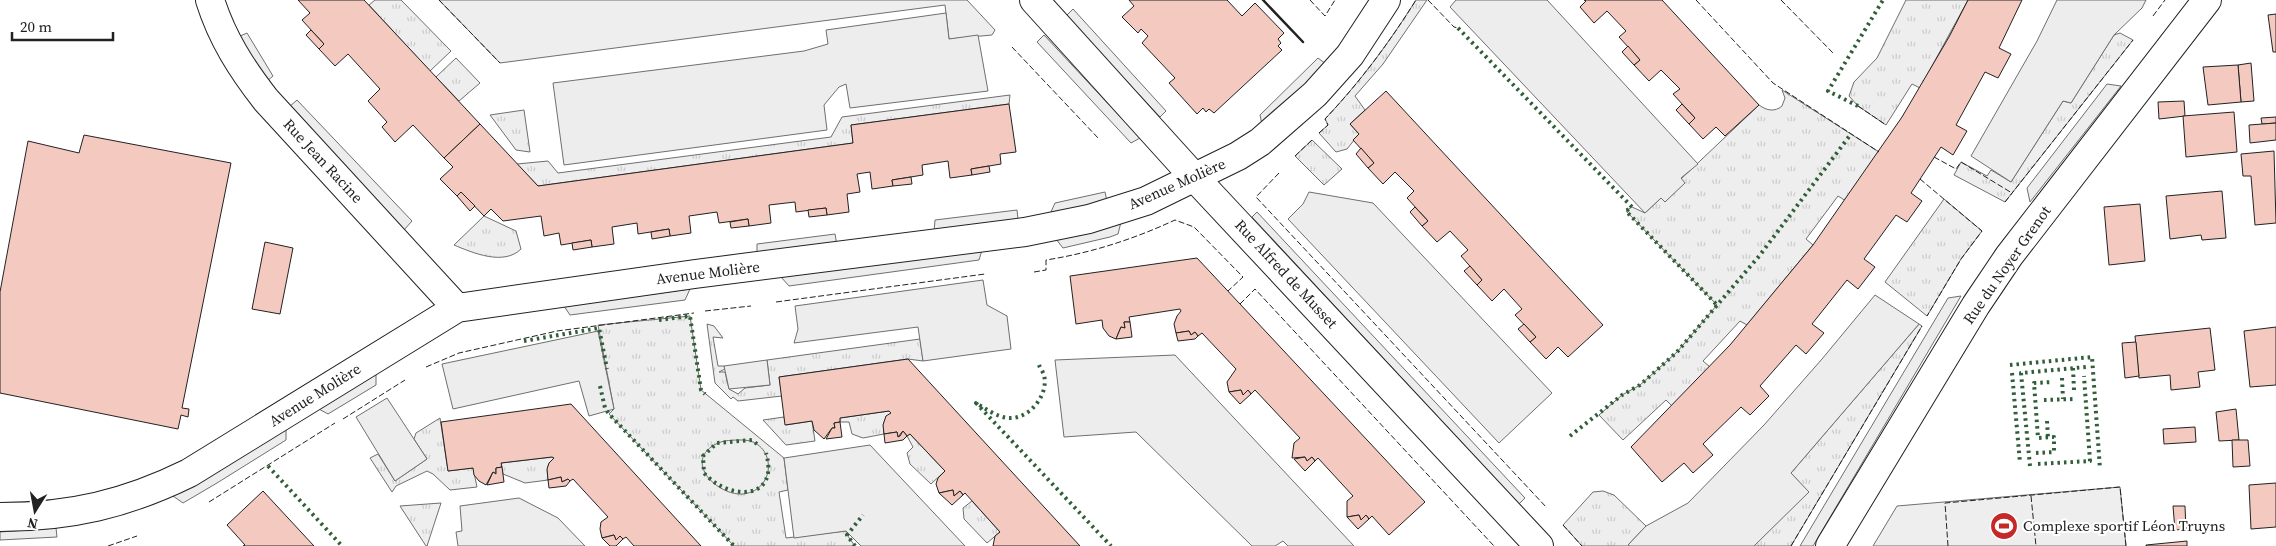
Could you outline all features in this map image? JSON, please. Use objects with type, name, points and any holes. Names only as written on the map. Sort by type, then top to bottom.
[{"type":"street","name":"Rue Jean Racine","points":[[210,0],[223,38],[242,69],[266,100],[457,308]]},
{"type":"street","name":"Rue Alfred de Musset","points":[[1034,0],[1195,178],[1539,546]]},
{"type":"street","name":"Avenue Molière","points":[[0,517],[47,516],[83,511],[131,499],[160,487],[190,473],[457,308],[685,275],[1025,232],[1072,223],[1146,201],[1238,156],[1260,142],[1316,94],[1350,55],[1386,0]]},
{"type":"street","name":"Rue du Noyer Grenot","points":[[1830,546],[1976,305],[2009,256],[2207,0]]},
{"type":"green space","points":[[375,0],[401,0],[451,51],[430,71],[369,5]]},
{"type":"green space","points":[[439,0],[967,0],[995,30],[992,35],[949,39],[945,5],[500,63]]},
{"type":"green space","points":[[1416,0],[1427,0],[1383,64],[1355,96],[1365,110],[1350,124],[1359,134],[1347,149],[1336,152],[1319,133],[1328,125],[1325,119],[1374,62]]},
{"type":"green space","points":[[1906,0],[1968,0],[1920,88],[1912,84],[1886,125],[1858,106],[1849,96],[1854,82],[1877,58]]},
{"type":"green space","points":[[2120,33],[2133,40],[2005,202],[1954,175],[1961,162],[1987,176],[1991,170],[2011,182],[2063,101],[2071,103],[2114,35]]},
{"type":"green space","points":[[456,58],[480,83],[459,101],[436,77]]},
{"type":"green space","points":[[1782,90],[1879,152],[1846,201],[1838,196],[1806,239],[1813,245],[1747,325],[1740,321],[1703,361],[1710,367],[1672,406],[1666,400],[1623,440],[1599,415],[1622,395],[1640,385],[1677,352],[1717,305],[1626,211],[1632,207],[1645,213],[1661,198],[1665,202],[1684,183],[1681,179],[1759,105],[1771,110],[1782,106],[1785,98]]},
{"type":"green space","points":[[1010,95],[1009,104],[851,125],[853,143],[538,186],[517,164],[548,161],[558,173],[831,137],[842,117]]},
{"type":"green space","points":[[524,110],[530,152],[516,150],[490,115]]},
{"type":"green space","points":[[1312,140],[1342,169],[1324,185],[1295,156]]},
{"type":"green space","points":[[1944,199],[1982,231],[1961,259],[1927,316],[1885,282]]},
{"type":"green space","points":[[484,216],[516,231],[521,249],[506,257],[497,257],[479,254],[454,245]]},
{"type":"green space","points":[[690,316],[701,390],[784,458],[788,490],[779,492],[786,538],[846,531],[850,532],[847,535],[855,546],[734,546],[609,414],[614,409],[598,325]]},
{"type":"green space","points":[[707,324],[714,326],[723,338],[713,337],[718,366],[724,366],[725,369],[719,372],[725,372],[729,389],[738,394],[745,388],[770,385],[767,360],[920,339],[923,361],[908,359],[779,377],[782,396],[738,401],[733,397],[731,399],[715,383]]},
{"type":"green space","points":[[1919,324],[1922,326],[1791,546],[1754,546],[1808,492],[1791,473]]},
{"type":"green space","points":[[889,411],[891,413],[884,422],[884,434],[863,438],[852,434],[849,422],[840,422],[840,418]]},
{"type":"green space","points":[[784,417],[786,425],[812,421],[815,441],[786,445],[763,420]]},
{"type":"green space","points":[[440,418],[448,471],[473,468],[477,487],[450,490],[433,474],[427,471],[396,486],[392,492],[370,458],[378,454],[395,481],[427,459],[414,439],[416,433]]},
{"type":"green space","points":[[910,434],[945,471],[931,484],[910,464],[907,453],[913,447],[907,436]]},
{"type":"green space","points":[[742,440],[753,442],[761,448],[766,456],[768,466],[767,475],[762,484],[754,491],[743,494],[723,490],[715,484],[707,477],[702,460],[706,451],[716,444],[725,441]]},
{"type":"green space","points":[[554,458],[550,463],[547,473],[548,480],[525,483],[503,474],[501,463]]},
{"type":"green space","name":"Complexe sportif Léon Truyns","points":[[2120,487],[2126,546],[1873,546],[1897,506]]},
{"type":"green space","points":[[1603,491],[1614,495],[1646,526],[1629,544],[1630,546],[1582,546],[1563,525],[1593,492]]},
{"type":"green space","points":[[972,501],[1000,532],[987,543],[964,519],[963,508]]},
{"type":"green space","points":[[441,503],[427,546],[426,546],[400,506]]},
{"type":"shaded area","points":[[1456,0],[1547,0],[1698,164],[1681,178],[1685,183],[1665,202],[1661,198],[1645,213],[1450,7]]},
{"type":"shaded area","points":[[2057,0],[2146,0],[2142,8],[2114,35],[2071,103],[2063,101],[2011,182],[1971,156],[2037,41]]},
{"type":"shaded area","points":[[1073,9],[1166,111],[1160,117],[1066,16]]},
{"type":"shaded area","points":[[946,13],[949,39],[978,35],[988,91],[850,108],[846,84],[839,87],[824,105],[827,130],[564,165],[553,83],[804,51],[828,44],[826,30]]},
{"type":"shaded area","points":[[247,33],[273,76],[266,82],[238,37]]},
{"type":"shaded area","points":[[1044,35],[1140,138],[1131,143],[1037,42]]},
{"type":"shaded area","points":[[1318,58],[1326,64],[1262,125],[1260,115]]},
{"type":"shaded area","points":[[2107,84],[2121,86],[2030,202],[2027,188]]},
{"type":"shaded area","points":[[297,100],[412,221],[404,230],[289,107]]},
{"type":"shaded area","points":[[1105,192],[1107,201],[1050,214],[1055,203]]},
{"type":"shaded area","points":[[1309,192],[1373,203],[1552,393],[1499,443],[1288,219],[1303,204]]},
{"type":"shaded area","points":[[1017,210],[1018,219],[934,232],[935,220]]},
{"type":"shaded area","points":[[1257,212],[1525,498],[1519,504],[1252,217]]},
{"type":"shaded area","points":[[1121,222],[1118,234],[1110,237],[1063,248],[1056,239],[1076,236]]},
{"type":"shaded area","points":[[835,234],[837,245],[757,254],[757,244]]},
{"type":"shaded area","points":[[982,250],[979,260],[789,286],[781,277]]},
{"type":"shaded area","points":[[983,280],[987,305],[1007,316],[1011,349],[923,361],[918,327],[794,343],[798,329],[795,306]]},
{"type":"shaded area","points":[[690,289],[685,300],[570,315],[564,306]]},
{"type":"shaded area","points":[[1875,295],[1919,324],[1791,473],[1809,492],[1754,546],[1628,545],[1646,526],[1688,503],[1764,425]]},
{"type":"shaded area","points":[[1961,296],[1813,546],[1800,546],[1948,298]]},
{"type":"shaded area","points":[[598,331],[614,409],[589,416],[579,381],[453,409],[442,364]]},
{"type":"shaded area","points":[[1175,355],[1354,546],[1288,546],[1283,541],[1275,546],[1252,546],[1136,432],[1064,437],[1055,360]]},
{"type":"shaded area","points":[[767,360],[770,385],[729,389],[724,366]]},
{"type":"shaded area","points":[[376,373],[376,385],[328,414],[317,408]]},
{"type":"shaded area","points":[[387,398],[427,459],[395,481],[356,417]]},
{"type":"shaded area","points":[[286,428],[286,440],[217,483],[183,503],[173,496]]},
{"type":"shaded area","points":[[870,445],[965,546],[861,546],[846,531],[794,538],[784,458]]},
{"type":"shaded area","points":[[519,498],[558,518],[585,546],[458,546],[456,532],[462,531],[460,506]]},
{"type":"shaded area","points":[[56,528],[57,537],[0,540],[0,532]]},
{"type":"building","points":[[298,0],[364,0],[480,124],[444,158],[413,125],[395,142],[382,127],[387,122],[368,101],[380,89],[348,54],[335,66],[319,49],[324,44],[302,20],[310,13]]},
{"type":"building","points":[[1129,0],[1227,0],[1242,16],[1255,3],[1284,33],[1278,39],[1281,43],[1278,46],[1282,50],[1214,113],[1209,109],[1206,112],[1203,108],[1197,114],[1169,83],[1175,78],[1142,43],[1148,36],[1141,29],[1138,33],[1122,17],[1134,6]]},
{"type":"building","points":[[1584,0],[1662,0],[1759,105],[1725,136],[1716,127],[1703,139],[1689,124],[1695,118],[1673,94],[1680,89],[1661,70],[1649,81],[1634,65],[1640,60],[1619,37],[1626,31],[1607,11],[1594,23],[1580,7],[1586,1]]},
{"type":"building","points":[[1968,0],[2022,0],[1999,48],[2011,54],[1998,78],[1985,72],[1956,125],[1967,131],[1953,155],[1941,147],[1911,193],[1922,201],[1907,222],[1896,215],[1864,259],[1875,267],[1858,289],[1847,280],[1812,324],[1824,333],[1806,354],[1796,345],[1760,386],[1769,396],[1750,415],[1741,407],[1703,444],[1713,455],[1693,473],[1684,463],[1662,482],[1631,447],[1730,345],[1813,245],[1902,117],[1949,37]]},
{"type":"building","points":[[2276,14],[2276,52],[2273,52],[2268,15]]},
{"type":"building","points":[[311,30],[324,44],[319,49],[306,35]]},
{"type":"building","points":[[1628,46],[1640,60],[1634,65],[1622,52]]},
{"type":"building","points":[[2251,63],[2254,101],[2241,102],[2238,65]]},
{"type":"building","points":[[2238,65],[2241,102],[2208,105],[2203,67]]},
{"type":"building","points":[[1386,91],[1603,325],[1568,357],[1558,347],[1546,359],[1530,342],[1536,337],[1515,315],[1522,309],[1504,289],[1492,301],[1477,285],[1482,280],[1461,256],[1468,250],[1450,231],[1437,242],[1422,226],[1428,221],[1407,198],[1414,191],[1395,172],[1383,184],[1368,168],[1374,163],[1353,140],[1359,134],[1350,124]]},
{"type":"building","points":[[2184,101],[2185,116],[2159,119],[2158,102]]},
{"type":"building","points":[[1009,104],[1016,152],[1000,154],[1001,164],[971,169],[972,175],[950,178],[948,161],[922,165],[923,175],[892,180],[893,186],[872,189],[870,172],[857,174],[860,192],[847,194],[849,212],[827,215],[826,208],[796,212],[795,202],[769,205],[771,223],[749,226],[748,219],[719,223],[717,212],[689,216],[691,233],[670,236],[669,229],[638,234],[637,223],[612,227],[614,244],[592,247],[591,240],[561,245],[559,233],[544,236],[541,216],[503,221],[491,209],[484,216],[461,192],[457,196],[440,179],[453,167],[444,158],[480,124],[538,186],[853,143],[851,125]]},
{"type":"building","points":[[1682,104],[1695,118],[1689,124],[1676,110]]},
{"type":"building","points":[[2234,112],[2237,152],[2186,157],[2183,116]]},
{"type":"building","points":[[2276,117],[2276,123],[2262,124],[2261,118]]},
{"type":"building","points":[[2276,123],[2276,140],[2250,143],[2249,125]]},
{"type":"building","points":[[84,135],[231,163],[182,408],[189,409],[188,417],[181,415],[178,429],[0,393],[0,292],[28,141],[79,153]]},
{"type":"building","points":[[1361,148],[1374,163],[1368,168],[1356,154]]},
{"type":"building","points":[[2274,151],[2276,223],[2255,225],[2251,176],[2243,176],[2241,154]]},
{"type":"building","points":[[989,166],[990,172],[972,175],[971,169]]},
{"type":"building","points":[[911,177],[912,184],[893,186],[892,180]]},
{"type":"building","points":[[2222,191],[2226,238],[2202,240],[2201,235],[2170,239],[2166,196]]},
{"type":"building","points":[[461,192],[475,206],[470,211],[457,196]]},
{"type":"building","points":[[2140,204],[2145,261],[2109,265],[2104,207]]},
{"type":"building","points":[[1415,207],[1428,221],[1422,226],[1410,212]]},
{"type":"building","points":[[826,208],[827,215],[809,217],[808,210]]},
{"type":"building","points":[[748,219],[749,226],[731,228],[730,222]]},
{"type":"building","points":[[669,229],[670,236],[652,239],[651,232]]},
{"type":"building","points":[[591,240],[592,247],[573,250],[572,243]]},
{"type":"building","points":[[265,242],[293,248],[280,314],[252,309]]},
{"type":"building","points":[[1197,258],[1425,502],[1389,535],[1372,516],[1369,519],[1366,515],[1361,520],[1359,515],[1347,517],[1347,501],[1353,496],[1318,458],[1315,461],[1312,457],[1307,461],[1305,457],[1292,458],[1294,443],[1300,438],[1255,390],[1251,394],[1248,390],[1243,395],[1241,390],[1229,392],[1227,382],[1236,369],[1202,333],[1198,336],[1195,332],[1191,335],[1189,331],[1176,333],[1174,324],[1181,311],[1180,309],[1129,317],[1130,322],[1124,322],[1125,328],[1121,327],[1116,339],[1109,336],[1103,328],[1102,320],[1076,324],[1070,276]]},
{"type":"building","points":[[1470,266],[1482,280],[1477,285],[1464,271]]},
{"type":"building","points":[[1124,322],[1130,322],[1132,337],[1116,339],[1121,327],[1125,328]]},
{"type":"building","points":[[1524,324],[1536,337],[1530,342],[1518,329]]},
{"type":"building","points":[[2276,327],[2276,385],[2250,387],[2244,331]]},
{"type":"building","points":[[2210,328],[2215,370],[2198,372],[2200,387],[2171,390],[2170,375],[2139,378],[2135,336]]},
{"type":"building","points":[[1189,331],[1191,335],[1195,332],[1198,336],[1195,339],[1178,341],[1176,333]]},
{"type":"building","points":[[2136,342],[2139,376],[2125,378],[2122,343]]},
{"type":"building","points":[[908,359],[1080,546],[993,546],[995,536],[1000,532],[965,493],[963,495],[960,491],[954,496],[953,490],[939,493],[936,484],[938,478],[945,471],[910,434],[907,436],[903,431],[898,437],[897,432],[884,434],[883,425],[886,416],[891,413],[889,411],[840,418],[840,422],[834,423],[835,428],[832,428],[824,439],[814,430],[812,421],[785,425],[779,377]]},
{"type":"building","points":[[1241,390],[1243,395],[1248,390],[1251,394],[1240,404],[1229,392]]},
{"type":"building","points":[[571,404],[701,546],[634,546],[626,537],[623,539],[620,536],[616,540],[614,535],[602,538],[601,522],[608,517],[573,479],[562,482],[561,477],[548,480],[547,469],[549,463],[554,458],[552,457],[501,463],[502,467],[496,468],[496,474],[493,472],[486,485],[474,475],[473,468],[448,471],[441,422]]},
{"type":"building","points":[[2236,409],[2239,440],[2219,441],[2216,412]]},
{"type":"building","points":[[840,422],[842,437],[826,439],[832,428],[835,428],[834,423]]},
{"type":"building","points":[[2195,427],[2196,442],[2164,444],[2163,429]]},
{"type":"building","points":[[903,431],[907,436],[903,440],[885,443],[884,434],[897,432],[898,437]]},
{"type":"building","points":[[2232,440],[2248,440],[2250,466],[2233,467]]},
{"type":"building","points":[[1305,457],[1307,461],[1312,457],[1315,461],[1305,471],[1294,459]]},
{"type":"building","points":[[502,467],[504,482],[487,485],[493,472],[496,474],[496,468]]},
{"type":"building","points":[[561,477],[562,482],[568,479],[570,481],[566,486],[549,488],[548,480]]},
{"type":"building","points":[[2276,483],[2276,527],[2251,529],[2249,485]]},
{"type":"building","points":[[953,490],[954,496],[960,491],[963,495],[952,505],[939,493]]},
{"type":"building","points":[[263,491],[314,546],[243,546],[245,545],[227,525]]},
{"type":"building","points":[[2173,506],[2185,506],[2186,529],[2175,530]]},
{"type":"building","points":[[1359,515],[1361,520],[1366,515],[1369,519],[1358,529],[1347,517]]},
{"type":"building","points":[[614,535],[616,540],[620,536],[623,539],[616,546],[610,546],[602,538]]},
{"type":"building","points":[[2187,541],[2187,546],[2146,546],[2146,545]]},
{"type":"hedge","points":[[1858,106],[1828,91],[1883,0]]},
{"type":"hedge","points":[[1458,28],[1632,207],[1626,211],[1717,305]]},
{"type":"hedge","points":[[1570,436],[1622,395],[1640,385],[1677,352],[1760,255],[1851,134]]},
{"type":"hedge","points":[[659,320],[690,316],[701,390],[705,394]]},
{"type":"hedge","points":[[524,341],[599,328],[607,369]]},
{"type":"hedge","points":[[2010,365],[2092,357],[2100,469]]},
{"type":"hedge","points":[[1039,365],[1044,375],[1045,383],[1040,398],[1030,411],[1016,418],[1008,418],[1000,416],[976,403],[1111,546]]},
{"type":"hedge","points":[[2030,466],[2021,373],[2086,367]]},
{"type":"hedge","points":[[2073,368],[2074,390]]},
{"type":"hedge","points":[[2012,373],[2020,463]]},
{"type":"hedge","points":[[2038,464],[2090,461],[2084,376]]},
{"type":"hedge","points":[[2062,378],[2063,399]]},
{"type":"hedge","points":[[2036,453],[2054,452],[2054,437],[2038,438],[2034,383],[2052,382]]},
{"type":"hedge","points":[[600,386],[605,408],[609,414],[734,546]]},
{"type":"hedge","points":[[2044,400],[2075,399]]},
{"type":"hedge","points":[[2047,421],[2048,438]]},
{"type":"hedge","points":[[757,444],[752,440],[717,443],[703,456],[704,473],[714,482],[726,488],[738,492],[750,492],[759,488],[766,480],[768,469],[766,453]]},
{"type":"hedge","points":[[268,466],[342,546]]},
{"type":"hedge","points":[[855,546],[847,535],[863,515]]},
{"type":"fence","points":[[439,0],[500,63]]},
{"type":"fence","points":[[1310,0],[1325,16],[1335,0]]},
{"type":"fence","points":[[1319,133],[1328,125],[1325,119],[1374,62],[1416,0]]},
{"type":"fence","points":[[1428,0],[1454,27],[1458,28]]},
{"type":"fence","points":[[1696,0],[1773,83],[1879,152]]},
{"type":"fence","points":[[1781,0],[1834,54]]},
{"type":"fence","points":[[2153,16],[2165,0]]},
{"type":"fence","points":[[2005,202],[2133,40]]},
{"type":"fence","points":[[1012,47],[1099,139]]},
{"type":"fence","points":[[1858,106],[1886,125]]},
{"type":"fence","points":[[1295,156],[1312,140]]},
{"type":"fence","points":[[1934,157],[1956,169],[1961,162],[2012,193]]},
{"type":"fence","points":[[1279,173],[1256,197],[1547,508]]},
{"type":"fence","points":[[1920,179],[1982,231],[1961,259],[1927,316]]},
{"type":"fence","points":[[1034,272],[1046,270],[1046,260],[1112,244],[1175,220],[1194,227],[1243,277],[1228,291]]},
{"type":"fence","points":[[776,302],[985,274]]},
{"type":"fence","points":[[1240,304],[1255,289],[1494,546]]},
{"type":"fence","points":[[705,311],[751,306]]},
{"type":"fence","points":[[426,367],[459,353],[557,331],[694,313]]},
{"type":"fence","points":[[1791,546],[1922,326]]},
{"type":"fence","points":[[343,419],[405,380]]},
{"type":"fence","points":[[209,502],[335,423]]},
{"type":"fence","points":[[1948,546],[1945,503],[2120,487],[2126,546]]},
{"type":"fence","points":[[2031,496],[2036,546]]},
{"type":"fence","points":[[1563,525],[1582,546]]},
{"type":"fence","points":[[108,546],[137,536]]},
{"type":"wall","points":[[1263,0],[1303,42]]},
{"type":"place","name":"Complexe sportif Léon Truyns","points":[[2004,526]]}]
